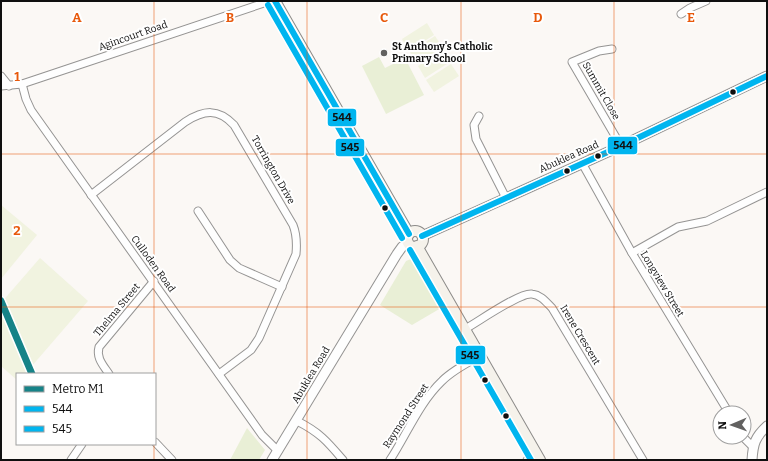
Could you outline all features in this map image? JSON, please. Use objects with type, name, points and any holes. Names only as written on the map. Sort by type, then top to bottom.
[{"type":"main road","points":[[274,1],[411,241],[465,329],[538,456]]},
{"type":"main road","points":[[411,241],[422,241],[422,236]]},
{"type":"street","name":"Agincourt Road","points":[[5,86],[22,84],[270,1]]},
{"type":"street","points":[[681,14],[706,1]]},
{"type":"street","name":"Summit Close","points":[[612,49],[599,51],[572,62],[621,146]]},
{"type":"street","points":[[1,76],[5,86]]},
{"type":"street","name":"Abuklea Road","points":[[422,236],[621,146],[767,76]]},
{"type":"street","name":"Culloden Road","points":[[22,84],[31,110],[262,435],[278,451]]},
{"type":"street","name":"Torrington Drive","points":[[90,194],[193,117],[207,112],[218,114],[227,117],[234,125],[293,225],[296,233],[297,244],[296,254],[259,338],[251,350],[219,374]]},
{"type":"street","points":[[479,116],[474,124],[476,139],[506,198]]},
{"type":"street","name":"Longview Street","points":[[582,163],[632,253],[724,405]]},
{"type":"street","points":[[632,253],[678,227],[707,221],[767,192]]},
{"type":"street","points":[[198,211],[230,260],[239,268],[282,287]]},
{"type":"street","name":"Abuklea Road","points":[[272,460],[397,254],[402,247],[411,241]]},
{"type":"street","name":"Thelma Street","points":[[108,373],[98,358],[97,352],[99,347],[154,281]]},
{"type":"street","name":"Irene Crescent","points":[[465,329],[518,298],[531,293],[542,297],[552,308],[643,460]]},
{"type":"street","name":"Raymond Street","points":[[390,460],[421,408],[441,381],[480,356]]},
{"type":"street","points":[[297,421],[312,428],[324,438],[343,460]]},
{"type":"street","points":[[752,460],[752,446],[757,436],[767,426]]},
{"type":"street","points":[[156,443],[172,460]]},
{"type":"street","points":[[71,460],[81,445]]},
{"type":"street","points":[[527,460],[538,456]]},
{"type":"green space","points":[[427,23],[434,35],[409,51],[402,39]]},
{"type":"green space","points":[[435,36],[443,48],[417,64],[410,52]]},
{"type":"green space","points":[[443,50],[450,62],[425,78],[418,66]]},
{"type":"green space","points":[[379,57],[385,68],[405,58],[424,95],[386,114],[362,66]]},
{"type":"green space","points":[[451,64],[459,76],[434,92],[426,80]]},
{"type":"green space","points":[[1,205],[37,235],[1,279]]},
{"type":"green space","points":[[40,258],[88,301],[26,373],[16,373],[16,379],[1,366],[1,303]]},
{"type":"green space","points":[[411,259],[416,262],[441,308],[412,325],[380,305],[406,261]]},
{"type":"green space","points":[[247,428],[265,450],[259,460],[230,460]]},
{"type":"metro line","name":"M1","points":[[1,301],[32,373]]},
{"type":"transit line","name":"544","points":[[275,1],[409,234]]},
{"type":"transit line","name":"545","points":[[268,5],[402,238]]},
{"type":"transit line","name":"544","points":[[422,236],[621,146],[767,76]]},
{"type":"transit line","name":"545","points":[[410,250],[531,460]]},
{"type":"place","name":"St Anthony's Catholic Primary School","points":[[384,53]]}]
